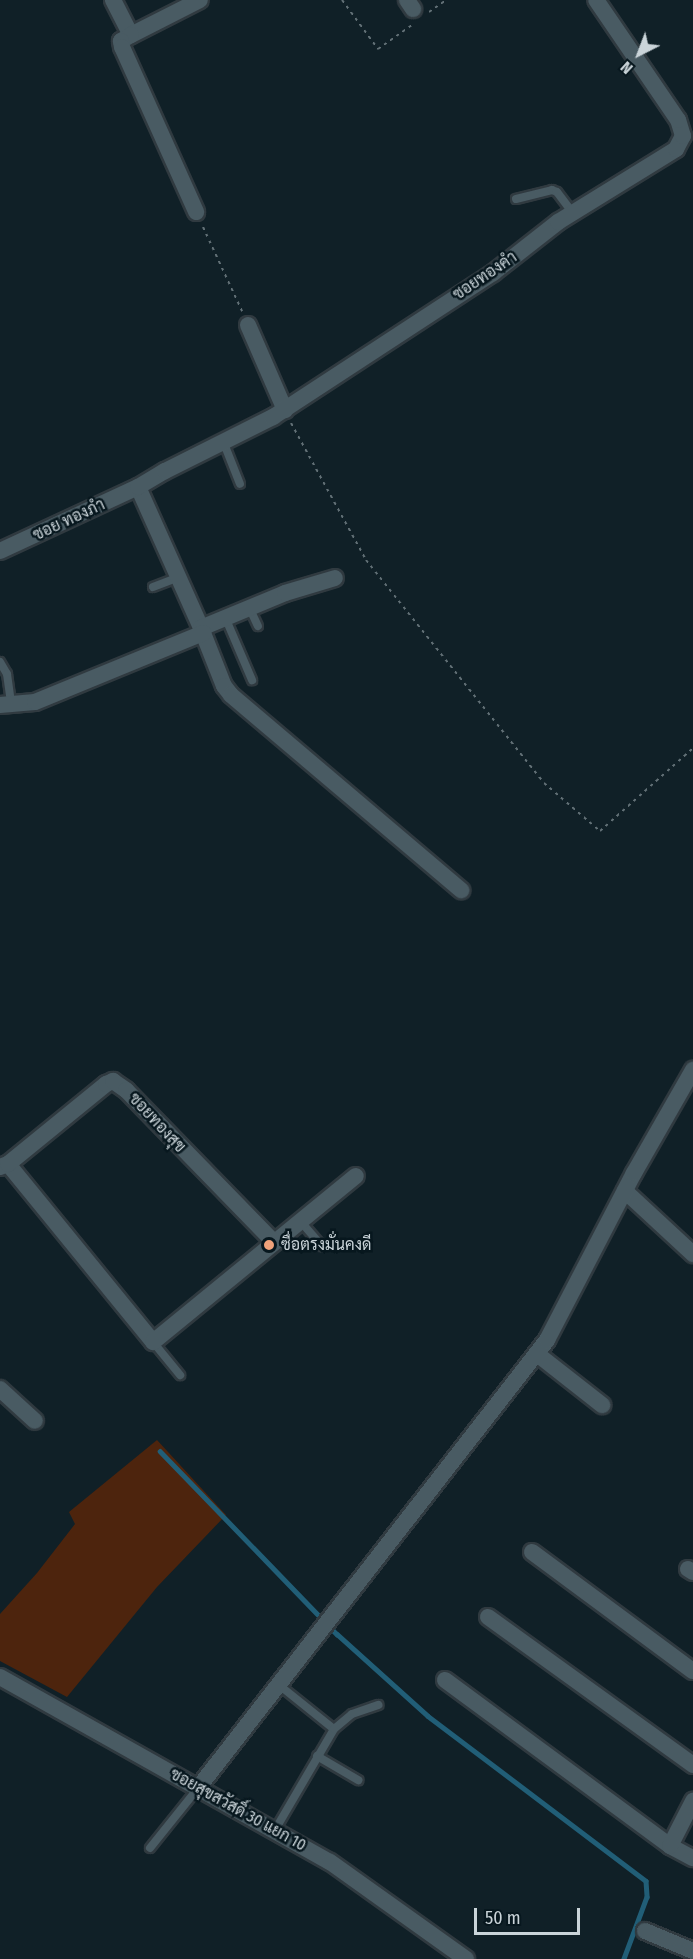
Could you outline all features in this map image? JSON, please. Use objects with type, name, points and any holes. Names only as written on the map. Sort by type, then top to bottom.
[{"type":"street","points":[[113,0],[131,35]]},
{"type":"street","points":[[196,213],[121,41],[200,0]]},
{"type":"street","name":"ซอยทองคำ","points":[[138,488],[281,412],[493,273],[546,230],[676,149],[683,136],[678,120],[596,0]]},
{"type":"street","points":[[248,325],[281,412]]},
{"type":"street","points":[[138,488],[202,630],[224,686],[231,695],[461,890]]},
{"type":"street","name":"ซอย ทองภํา","points":[[0,551],[138,488]]},
{"type":"street","points":[[5,705],[35,702],[179,645],[225,617],[249,607],[335,578]]},
{"type":"street","points":[[198,1788],[537,1354],[564,1312],[624,1191],[693,1070]]},
{"type":"street","name":"ซอยทองสุข","points":[[4,1165],[106,1084],[113,1081],[126,1090],[274,1242]]},
{"type":"street","points":[[4,1165],[153,1342],[356,1176]]},
{"type":"street","points":[[624,1191],[693,1254]]},
{"type":"street","points":[[537,1354],[602,1405]]},
{"type":"street","points":[[0,1389],[34,1421]]},
{"type":"street","points":[[532,1552],[693,1671]]},
{"type":"street","points":[[488,1617],[693,1765]]},
{"type":"street","name":"ซอยสุขสวัสดิ์ 30 แยก 10","points":[[0,1677],[330,1862],[466,1959]]},
{"type":"street","points":[[445,1680],[670,1846],[693,1858]]},
{"type":"street","points":[[670,1846],[693,1802]]},
{"type":"street","points":[[645,1931],[693,1951]]},
{"type":"lane","points":[[516,199],[552,190],[557,192],[573,213]]},
{"type":"lane","points":[[223,441],[240,484]]},
{"type":"lane","points":[[153,587],[178,578]]},
{"type":"lane","points":[[249,607],[258,626]]},
{"type":"lane","points":[[225,617],[252,680]]},
{"type":"lane","points":[[0,663],[7,674],[5,705]]},
{"type":"lane","points":[[301,1222],[322,1246]]},
{"type":"lane","points":[[153,1342],[180,1375]]},
{"type":"lane","points":[[279,1685],[334,1730]]},
{"type":"lane","points":[[275,1830],[334,1730],[352,1714],[378,1705]]},
{"type":"lane","points":[[317,1756],[358,1780]]},
{"type":"lane","points":[[150,1848],[198,1788]]},
{"type":"path","points":[[342,0],[378,49],[416,11],[446,0]]},
{"type":"path","points":[[196,213],[248,325]]},
{"type":"path","points":[[281,412],[366,560],[544,783],[600,831],[693,748]]},
{"type":"shaded area","points":[[157,1440],[226,1515],[157,1587],[67,1697],[0,1661],[0,1614],[37,1573],[75,1524],[69,1512]]},
{"type":"waterway","points":[[160,1451],[337,1634],[428,1716],[646,1881],[647,1897],[624,1959]]},
{"type":"place","name":"ซื่อตรงมั่นคงดี","points":[[269,1245]]}]
